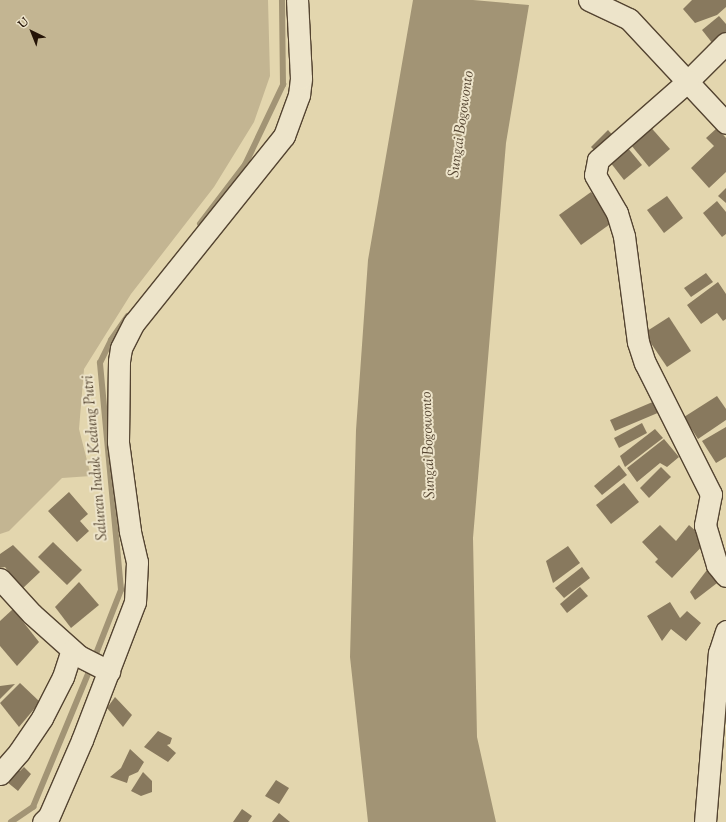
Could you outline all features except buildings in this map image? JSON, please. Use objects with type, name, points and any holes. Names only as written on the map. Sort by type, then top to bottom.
[{"type":"street","points":[[43,822],[49,816],[57,798],[106,669],[135,602],[137,562],[130,531],[118,442],[118,361],[121,348],[134,323],[284,136],[299,95],[301,78],[297,0]]},
{"type":"street","points":[[589,0],[629,19],[726,123]]},
{"type":"street","points":[[726,43],[688,81],[598,160],[595,175],[617,214],[624,236],[638,342],[645,363],[711,494],[705,525],[717,565],[726,576]]},
{"type":"street","points":[[0,579],[32,614],[76,653],[106,669]]},
{"type":"street","points":[[705,822],[719,653],[726,631]]},
{"type":"street","points":[[0,774],[19,752],[42,718],[76,653]]},
{"type":"shaded area","points":[[0,0],[268,0],[270,76],[254,122],[214,187],[131,294],[84,369],[79,429],[91,476],[62,478],[9,531],[0,534]]},
{"type":"water","name":"Sungai Bogowonto","points":[[413,0],[473,0],[529,5],[506,143],[473,538],[477,737],[496,822],[368,822],[350,657],[356,430],[368,260]]},
{"type":"waterway","name":"Saluran Induk Kedung Putri","points":[[200,224],[245,165],[283,85],[282,0]]},
{"type":"waterway","name":"Saluran Induk Kedung Putri","points":[[94,659],[121,590],[100,363],[111,340],[128,316]]},
{"type":"waterway","name":"Saluran Induk Kedung Putri","points":[[11,822],[33,807],[91,667]]}]
